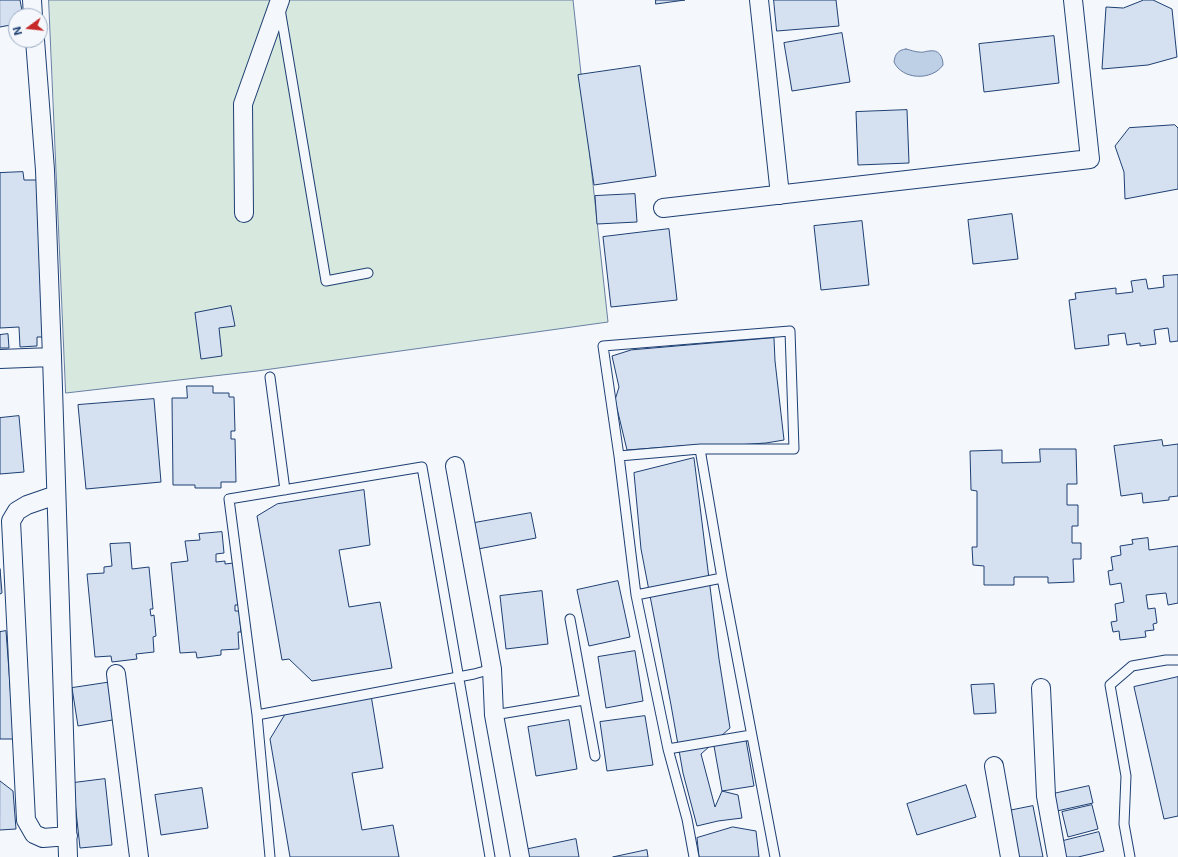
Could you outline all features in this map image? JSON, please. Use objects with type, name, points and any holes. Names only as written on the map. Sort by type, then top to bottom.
[{"type":"street","points":[[759,0],[780,196]]},
{"type":"street","points":[[663,208],[780,196],[1090,159],[1073,0]]},
{"type":"street","points":[[244,213],[243,104],[279,1]]},
{"type":"street","points":[[36,48],[45,170],[68,857]]},
{"type":"street","points":[[0,359],[52,357]]},
{"type":"street","points":[[456,466],[492,669],[494,715],[520,857]]},
{"type":"street","points":[[56,496],[27,505],[17,511],[11,521],[26,820],[34,834],[42,838],[68,836]]},
{"type":"street","points":[[116,674],[140,857]]},
{"type":"street","points":[[1041,688],[1046,796],[1057,857]]},
{"type":"street","points":[[994,766],[1010,857]]},
{"type":"lane","points":[[279,1],[326,281],[368,273]]},
{"type":"lane","points":[[619,456],[700,449],[794,449],[790,331],[603,346],[619,456],[636,595],[668,749],[687,819],[694,857]]},
{"type":"lane","points":[[270,378],[285,490]]},
{"type":"lane","points":[[700,449],[722,578],[775,857]]},
{"type":"lane","points":[[270,857],[257,715],[230,499],[422,467],[460,676],[490,857]]},
{"type":"lane","points":[[636,595],[722,578]]},
{"type":"lane","points":[[570,619],[595,756]]},
{"type":"lane","points":[[1130,857],[1124,824],[1126,776],[1110,685],[1132,666],[1166,660],[1178,660]]},
{"type":"lane","points":[[257,715],[492,669]]},
{"type":"lane","points":[[494,715],[584,700]]},
{"type":"lane","points":[[668,749],[751,735]]},
{"type":"shaded area","points":[[49,0],[573,0],[608,322],[257,371],[66,393]]},
{"type":"water","points":[[906,49],[916,52],[938,52],[942,59],[943,65],[932,74],[925,76],[910,75],[903,72],[894,62],[897,53]]},
{"type":"building","points":[[0,0],[20,0],[22,8],[8,8],[8,26],[0,27]]},
{"type":"building","points":[[656,0],[685,0],[656,4]]},
{"type":"building","points":[[774,0],[836,0],[839,26],[777,31]]},
{"type":"building","points":[[1144,0],[1153,0],[1172,9],[1177,57],[1148,65],[1102,69],[1106,7],[1123,8]]},
{"type":"building","points":[[842,33],[850,82],[792,91],[784,43]]},
{"type":"building","points":[[1054,36],[1059,83],[984,92],[979,44]]},
{"type":"building","points":[[640,66],[656,176],[594,185],[578,75]]},
{"type":"building","points":[[907,110],[909,163],[858,165],[856,112]]},
{"type":"building","points":[[1175,125],[1178,128],[1178,189],[1125,199],[1124,172],[1115,146],[1129,128]]},
{"type":"building","points":[[23,172],[24,180],[39,180],[48,337],[37,337],[37,346],[20,347],[19,327],[0,328],[0,173]]},
{"type":"building","points":[[635,194],[637,222],[597,224],[595,196]]},
{"type":"building","points":[[1012,214],[1018,259],[973,264],[968,220]]},
{"type":"building","points":[[862,221],[869,285],[821,290],[814,226]]},
{"type":"building","points":[[669,229],[677,300],[611,307],[603,237]]},
{"type":"building","points":[[1178,275],[1178,341],[1170,342],[1168,328],[1154,330],[1156,344],[1140,346],[1140,343],[1127,345],[1125,333],[1108,335],[1109,345],[1075,349],[1069,300],[1076,299],[1075,293],[1116,288],[1116,294],[1133,292],[1131,281],[1146,279],[1148,289],[1164,287],[1163,276]]},
{"type":"building","points":[[231,306],[235,326],[219,328],[222,356],[201,359],[195,313]]},
{"type":"building","points":[[8,334],[9,348],[0,348],[0,335]]},
{"type":"building","points":[[774,338],[775,361],[784,440],[766,443],[722,446],[681,446],[627,450],[615,400],[619,387],[612,356],[631,350]]},
{"type":"building","points":[[187,386],[213,386],[213,393],[229,393],[229,397],[234,397],[235,431],[231,431],[231,439],[235,439],[236,482],[221,482],[221,488],[195,488],[195,485],[173,485],[172,398],[187,398]]},
{"type":"building","points":[[154,399],[161,482],[86,489],[78,405]]},
{"type":"building","points":[[19,416],[24,472],[0,474],[0,418]]},
{"type":"building","points":[[1162,440],[1163,446],[1178,444],[1178,496],[1169,497],[1169,500],[1143,503],[1142,493],[1121,496],[1114,446]]},
{"type":"building","points":[[1040,449],[1076,449],[1077,484],[1067,484],[1067,505],[1078,505],[1078,526],[1072,526],[1072,543],[1081,543],[1081,559],[1073,559],[1074,582],[1048,583],[1048,577],[1014,577],[1014,585],[984,585],[984,566],[973,565],[972,547],[977,547],[977,491],[971,490],[970,451],[1002,450],[1002,463],[1040,462]]},
{"type":"building","points":[[694,458],[719,659],[730,728],[701,754],[715,807],[722,791],[738,795],[742,818],[718,821],[697,826],[683,773],[641,549],[634,473]]},
{"type":"building","points":[[364,490],[370,545],[339,550],[349,607],[380,602],[392,668],[312,681],[289,659],[282,660],[257,516],[277,504]]},
{"type":"building","points":[[531,513],[536,538],[478,549],[474,523]]},
{"type":"building","points":[[222,532],[224,553],[216,554],[216,562],[225,561],[225,564],[234,563],[238,605],[235,605],[235,611],[239,611],[241,632],[238,632],[239,649],[221,650],[221,655],[197,658],[196,652],[180,653],[171,563],[188,561],[185,541],[200,540],[199,534]]},
{"type":"building","points":[[1148,538],[1149,550],[1178,546],[1178,603],[1168,605],[1166,593],[1146,595],[1148,609],[1155,608],[1157,623],[1153,624],[1154,630],[1145,631],[1146,637],[1120,640],[1119,631],[1113,632],[1111,622],[1117,621],[1115,604],[1124,602],[1121,583],[1110,585],[1108,571],[1113,570],[1111,557],[1121,555],[1120,546],[1133,544],[1132,540]]},
{"type":"building","points":[[130,543],[132,569],[149,567],[153,609],[150,609],[151,616],[154,615],[156,636],[153,637],[154,652],[136,654],[137,659],[112,662],[111,656],[95,657],[87,574],[104,573],[104,567],[112,566],[110,544]]},
{"type":"building","points":[[0,569],[2,593],[0,594]]},
{"type":"building","points":[[618,581],[630,637],[589,646],[577,590]]},
{"type":"building","points":[[542,591],[548,644],[506,649],[500,596]]},
{"type":"building","points":[[6,631],[14,739],[0,739],[0,632]]},
{"type":"building","points":[[635,651],[643,701],[606,708],[598,657]]},
{"type":"building","points":[[1178,677],[1178,816],[1164,819],[1134,687]]},
{"type":"building","points":[[112,682],[118,719],[78,726],[72,688]]},
{"type":"building","points":[[994,684],[996,713],[974,714],[971,685]]},
{"type":"building","points":[[371,695],[383,768],[352,773],[362,830],[393,825],[399,857],[290,857],[270,739],[287,711]]},
{"type":"building","points":[[645,716],[653,765],[607,771],[600,722]]},
{"type":"building","points":[[569,720],[577,769],[536,776],[528,727]]},
{"type":"building","points":[[746,740],[754,786],[722,791],[714,746]]},
{"type":"building","points":[[105,779],[112,845],[80,848],[73,783]]},
{"type":"building","points":[[0,781],[13,791],[16,829],[0,830]]},
{"type":"building","points":[[966,785],[976,817],[917,835],[907,804]]},
{"type":"building","points":[[1089,786],[1093,803],[1057,811],[1053,794]]},
{"type":"building","points":[[202,788],[208,828],[161,835],[155,795]]},
{"type":"building","points":[[1092,805],[1098,829],[1068,837],[1062,812]]},
{"type":"building","points":[[1033,806],[1043,857],[1018,857],[1008,811]]},
{"type":"building","points":[[733,827],[756,831],[759,857],[699,857],[697,838]]},
{"type":"building","points":[[1099,832],[1104,851],[1078,857],[1063,857],[1059,842]]},
{"type":"building","points":[[576,839],[579,857],[526,857],[524,850]]},
{"type":"building","points":[[647,850],[648,857],[613,857]]}]
